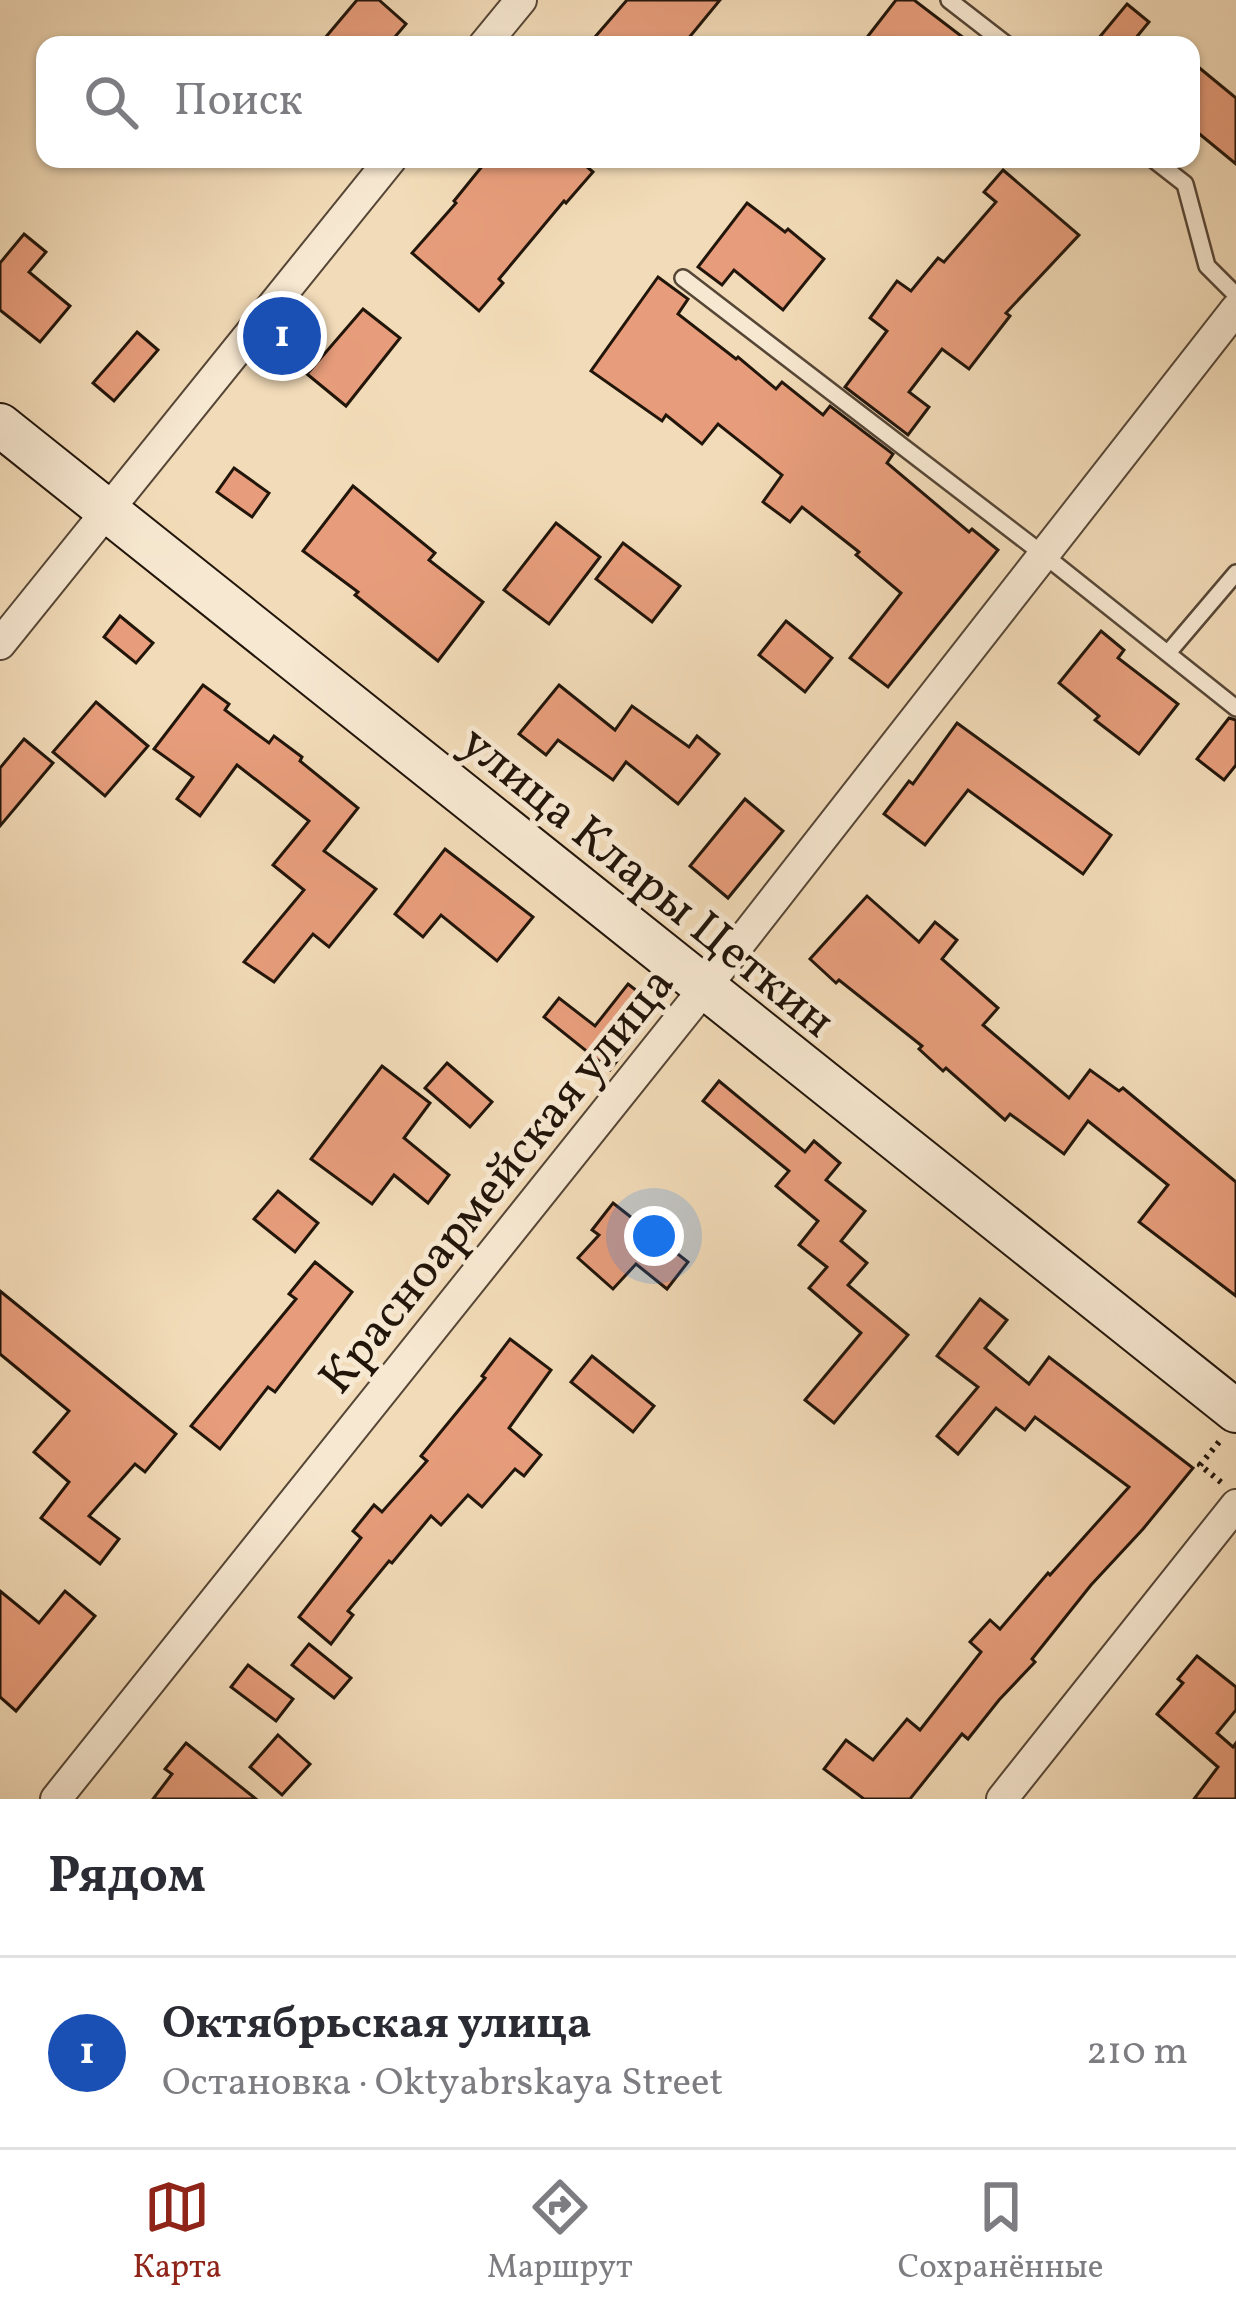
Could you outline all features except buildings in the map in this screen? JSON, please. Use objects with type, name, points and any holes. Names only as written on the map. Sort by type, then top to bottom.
[{"type":"main road","name":"улица Клары Цеткин","points":[[0,425],[704,989],[1230,1423]]},
{"type":"street","points":[[491,36],[520,0]]},
{"type":"street","points":[[0,644],[385,168]]},
{"type":"street","name":"Красноармейская улица","points":[[56,1799],[704,989],[1236,309]]},
{"type":"street","points":[[1002,1799],[1236,1504]]},
{"type":"lane","points":[[949,0],[995,36]]},
{"type":"lane","points":[[1165,168],[1185,184],[1207,266],[1236,295]]},
{"type":"lane","points":[[683,278],[1236,708]]},
{"type":"lane","points":[[1168,653],[1236,573]]},
{"type":"path","points":[[1230,1423],[1200,1466],[1236,1493]]},
{"type":"place","name":"Октябрьская улица","points":[[282,336]]}]
